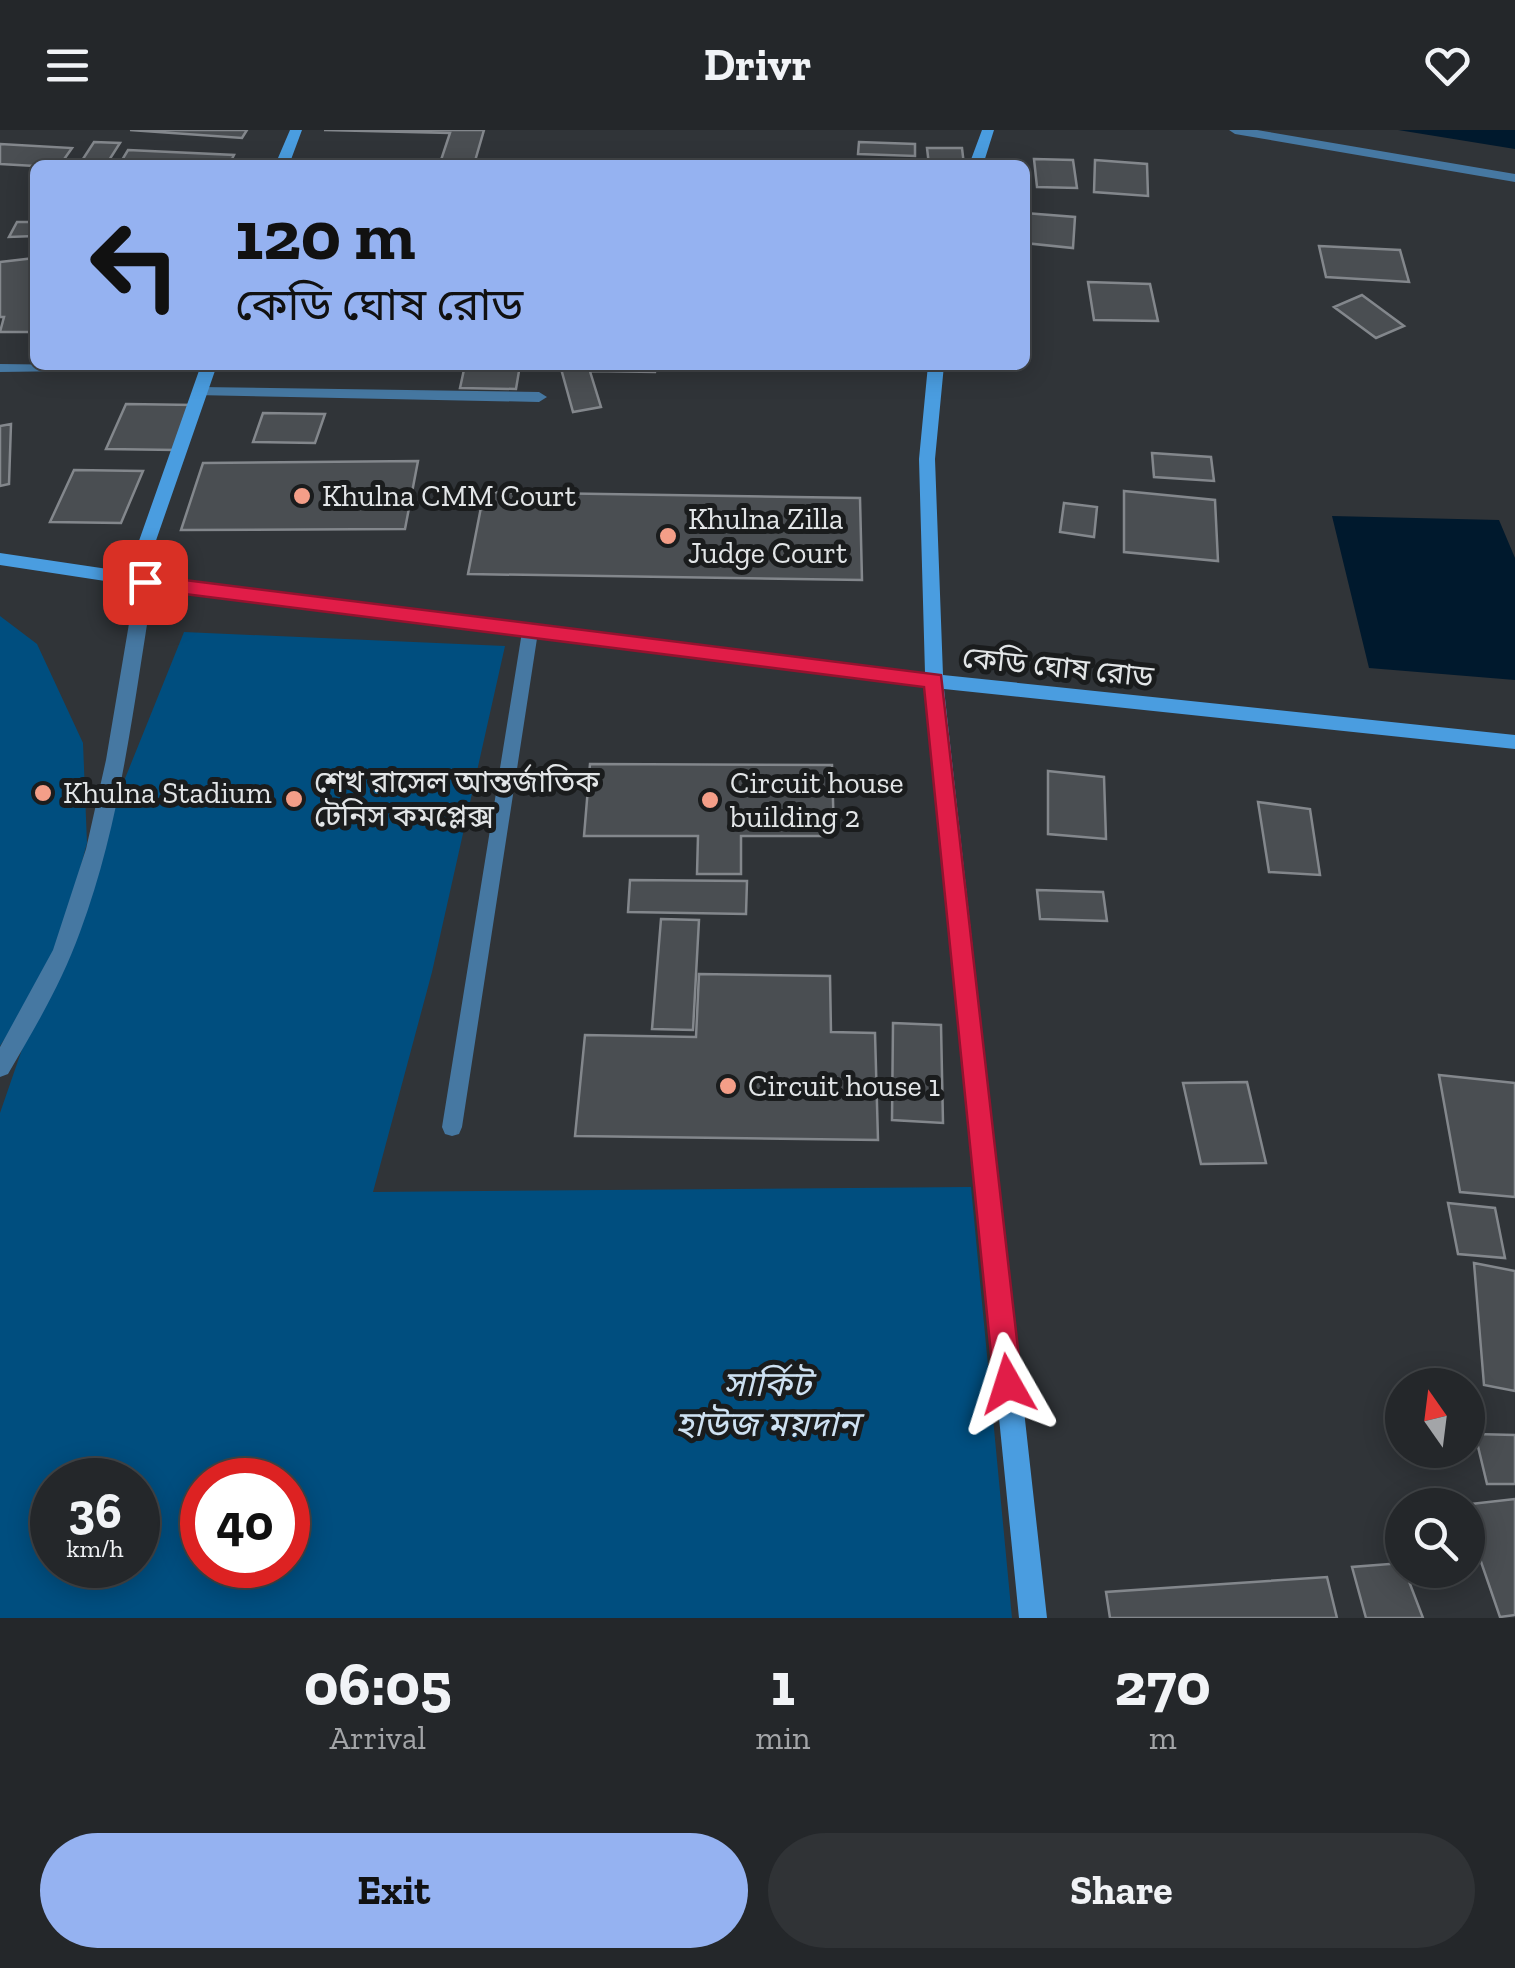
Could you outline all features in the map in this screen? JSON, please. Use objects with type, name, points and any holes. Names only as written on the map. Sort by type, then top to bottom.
[{"type":"street","points":[[284,160],[296,130]]},
{"type":"street","points":[[978,160],[988,130]]},
{"type":"street","points":[[1236,130],[1515,178]]},
{"type":"street","points":[[0,1067],[46,990],[72,928],[100,827],[140,581],[207,370]]},
{"type":"street","points":[[936,370],[927,459],[934,680],[1032,1618]]},
{"type":"street","points":[[200,392],[539,397]]},
{"type":"street","name":"কেডি ঘোষ রোড","points":[[0,560],[530,632],[1515,742]]},
{"type":"lane","points":[[0,368],[30,368]]},
{"type":"lane","points":[[452,1127],[530,632]]},
{"type":"green space","name":"সার্কিট হাউজ ময়দান","points":[[0,616],[37,644],[83,743],[87,843],[64,930],[184,632],[505,646],[432,972],[373,1192],[971,1187],[1012,1618],[0,1618],[0,1113],[49,971],[0,1046]]},
{"type":"shaded area","points":[[1398,130],[1515,130],[1515,149]]},
{"type":"shaded area","points":[[1332,516],[1499,520],[1515,558],[1515,680],[1369,668]]},
{"type":"building","points":[[130,130],[247,130],[242,138]]},
{"type":"building","points":[[324,130],[484,130],[475,160],[441,160],[450,133]]},
{"type":"building","points":[[94,142],[120,143],[109,160],[82,160]]},
{"type":"building","points":[[859,142],[915,144],[915,156],[858,154]]},
{"type":"building","points":[[0,144],[72,148],[64,160],[30,160],[30,166],[0,164]]},
{"type":"building","points":[[927,148],[962,148],[963,160],[928,160]]},
{"type":"building","points":[[128,150],[234,155],[232,160],[122,160]]},
{"type":"building","points":[[1034,159],[1073,160],[1077,188],[1037,187]]},
{"type":"building","points":[[1095,160],[1147,164],[1148,196],[1094,192]]},
{"type":"building","points":[[1030,213],[1075,217],[1073,248],[1030,244]]},
{"type":"building","points":[[17,222],[30,222],[30,236],[9,237]]},
{"type":"building","points":[[1319,246],[1400,250],[1409,282],[1326,277]]},
{"type":"building","points":[[30,259],[30,332],[0,332],[4,317],[0,317],[0,262]]},
{"type":"building","points":[[1088,282],[1150,284],[1158,321],[1094,320]]},
{"type":"building","points":[[1362,295],[1404,326],[1376,338],[1334,307]]},
{"type":"building","points":[[464,370],[519,370],[516,389],[460,388]]},
{"type":"building","points":[[561,370],[590,370],[601,407],[573,412]]},
{"type":"building","points":[[593,370],[655,370],[655,372]]},
{"type":"building","points":[[126,404],[195,405],[177,450],[106,449]]},
{"type":"building","points":[[263,413],[325,414],[315,443],[253,442]]},
{"type":"building","points":[[11,424],[9,484],[0,486],[0,426]]},
{"type":"building","points":[[1152,453],[1211,457],[1214,481],[1154,477]]},
{"type":"building","name":"Khulna CMM Court","points":[[418,461],[405,529],[181,530],[203,463]]},
{"type":"building","points":[[74,470],[143,471],[121,523],[50,522]]},
{"type":"building","points":[[1124,491],[1215,500],[1218,561],[1124,552]]},
{"type":"building","name":"Khulna Zilla Judge Court","points":[[484,492],[860,498],[862,580],[468,574]]},
{"type":"building","points":[[1064,503],[1097,507],[1094,537],[1060,532]]},
{"type":"building","name":"Circuit house building 2","points":[[590,764],[832,765],[834,836],[741,836],[741,874],[697,874],[698,836],[584,836]]},
{"type":"building","points":[[1048,771],[1104,777],[1106,839],[1048,834]]},
{"type":"building","points":[[1258,802],[1310,809],[1320,875],[1269,872]]},
{"type":"building","points":[[630,880],[747,881],[746,914],[628,912]]},
{"type":"building","points":[[1037,890],[1103,892],[1107,921],[1040,919]]},
{"type":"building","points":[[661,919],[699,920],[693,1030],[652,1029]]},
{"type":"building","name":"Circuit house 1","points":[[699,974],[830,976],[831,1032],[875,1033],[878,1140],[575,1136],[585,1035],[696,1037]]},
{"type":"building","points":[[893,1023],[941,1025],[943,1123],[892,1120]]},
{"type":"building","points":[[1439,1075],[1515,1083],[1515,1197],[1460,1192]]},
{"type":"building","points":[[1247,1082],[1266,1163],[1201,1164],[1183,1083]]},
{"type":"building","points":[[1448,1203],[1495,1208],[1505,1258],[1458,1254]]},
{"type":"building","points":[[1474,1263],[1515,1271],[1515,1391],[1485,1385]]},
{"type":"building","points":[[1485,1434],[1515,1435],[1515,1484],[1487,1484],[1483,1468]]},
{"type":"building","points":[[1515,1499],[1515,1615],[1500,1617],[1485,1573],[1485,1502]]},
{"type":"building","points":[[1385,1564],[1385,1588],[1412,1588],[1423,1618],[1366,1618],[1352,1567]]},
{"type":"building","points":[[1327,1577],[1337,1618],[1110,1618],[1106,1592]]},
{"type":"place","name":"Khulna CMM Court","points":[[302,496]]},
{"type":"place","name":"Khulna Zilla Judge Court","points":[[668,536]]},
{"type":"place","name":"Khulna Stadium","points":[[43,793]]},
{"type":"place","name":"শেখ রাসেল আন্তর্জাতিক টেনিস কমপ্লেক্স","points":[[294,799]]},
{"type":"place","name":"Circuit house building 2","points":[[710,800]]},
{"type":"place","name":"Circuit house 1","points":[[728,1086]]},
{"type":"route","points":[[145,582],[934,680],[1008,1384]]}]
